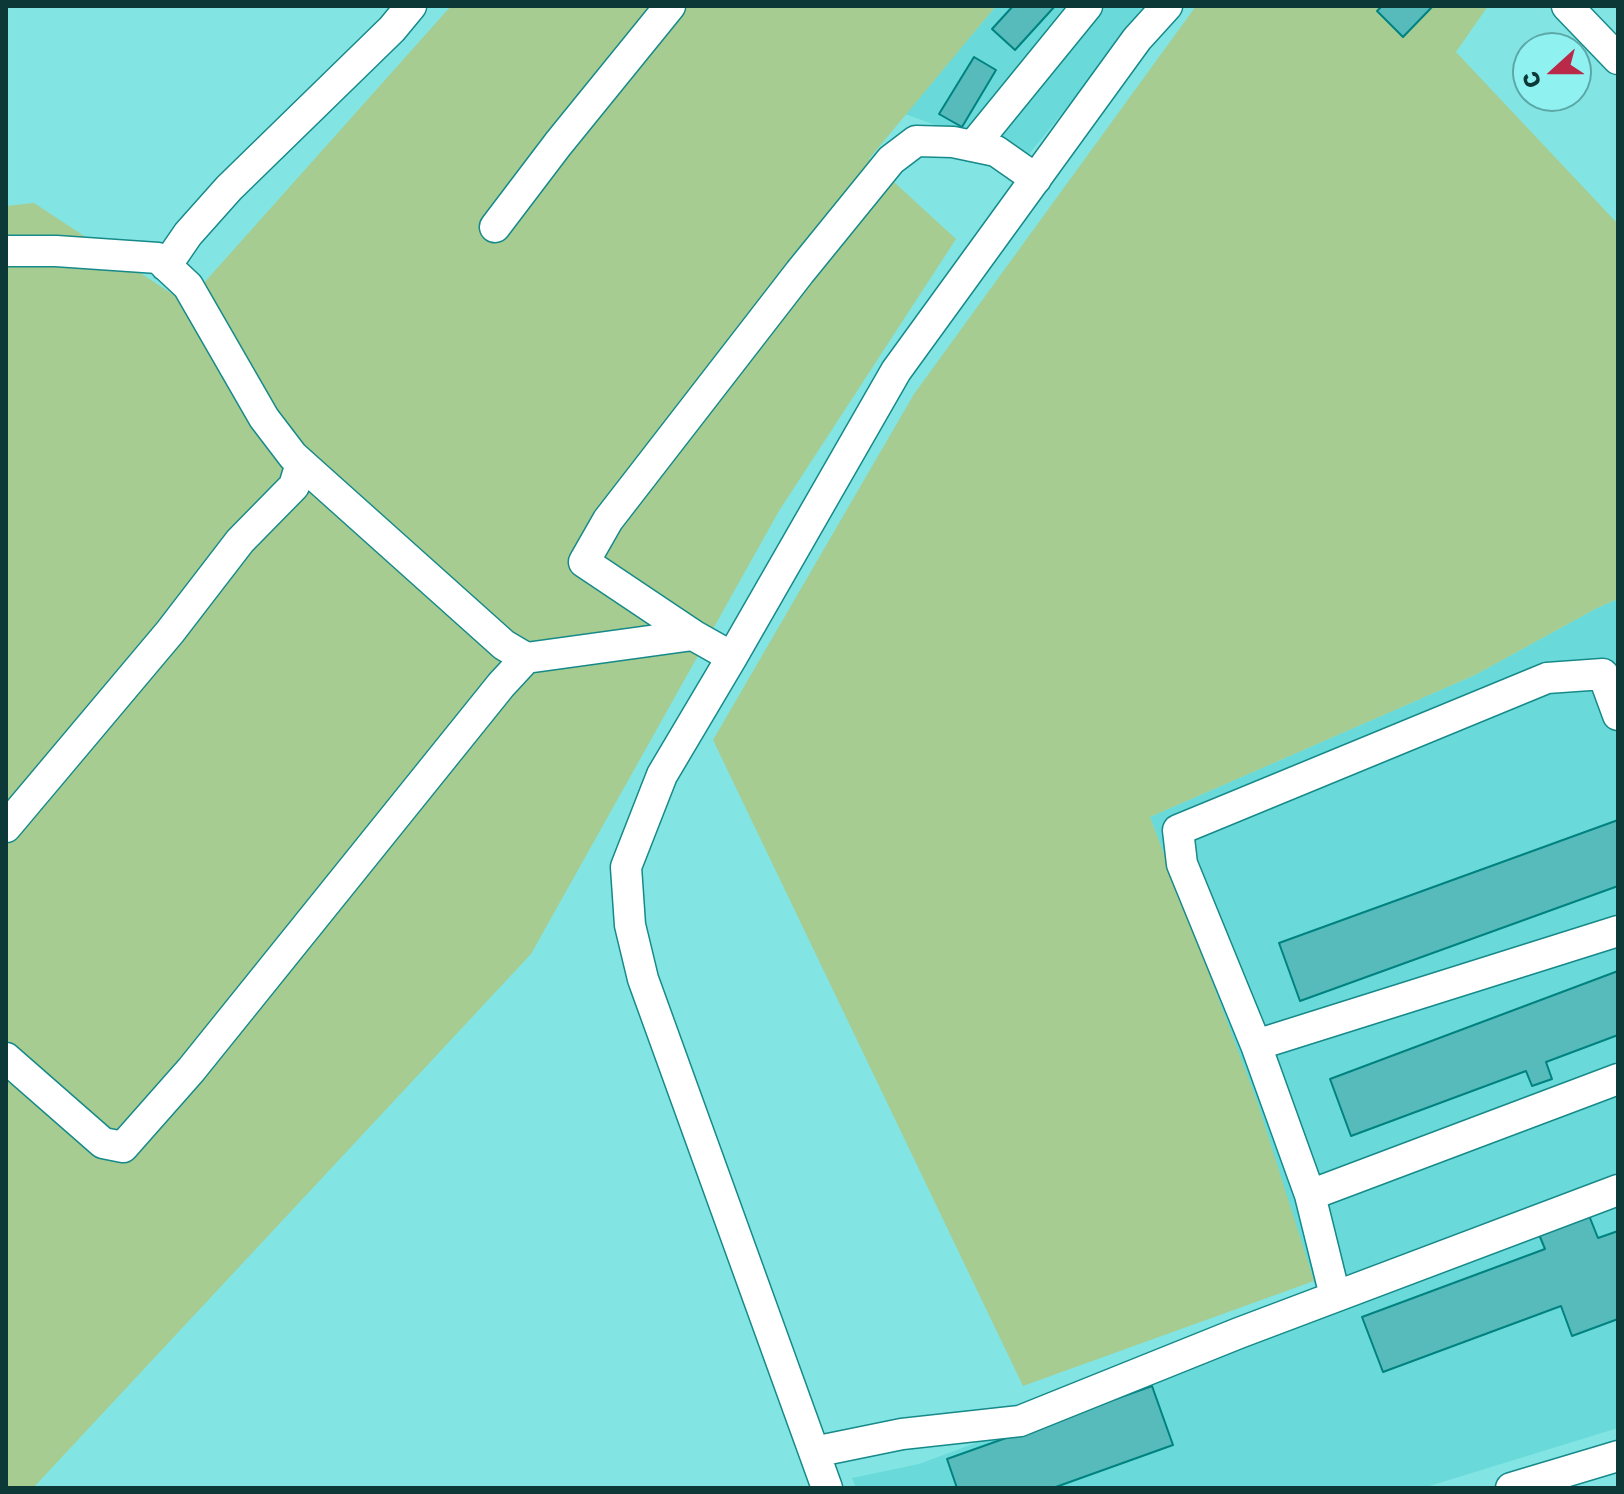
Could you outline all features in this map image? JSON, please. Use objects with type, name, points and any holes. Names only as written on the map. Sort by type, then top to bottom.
[{"type":"street","points":[[166,266],[188,234],[229,188],[392,29],[411,6]]},
{"type":"street","points":[[495,227],[670,6]]},
{"type":"street","points":[[973,146],[1087,6]]},
{"type":"street","points":[[827,1488],[643,979],[630,925],[626,867],[662,775],[896,371],[1137,39],[1167,6]]},
{"type":"street","points":[[1567,6],[1618,59]]},
{"type":"street","points":[[732,657],[693,635],[584,562],[608,520],[891,160],[916,141],[953,142],[996,151],[1036,179]]},
{"type":"street","points":[[6,251],[158,258],[188,286],[264,418],[293,456],[504,645],[526,658],[693,635]]},
{"type":"street","points":[[6,827],[170,632],[240,541],[294,486],[301,463]]},
{"type":"street","points":[[6,1058],[103,1143],[123,1147],[191,1070],[526,658]]},
{"type":"street","points":[[1335,1296],[1310,1195],[1256,1045],[1182,864],[1178,830],[1547,678],[1603,674],[1618,715]]},
{"type":"street","points":[[1256,1045],[1618,931]]},
{"type":"street","points":[[1310,1195],[1618,1079]]},
{"type":"street","points":[[814,1452],[902,1434],[1020,1421],[1239,1333],[1618,1190]]},
{"type":"street","points":[[1511,1488],[1618,1456]]},
{"type":"shaded area","points":[[996,6],[1149,6],[1026,158],[905,114]]},
{"type":"shaded area","points":[[1618,599],[1618,1428],[1423,1488],[856,1488],[852,1478],[919,1464],[1324,1314],[1256,1101],[1150,817],[1475,675]]},
{"type":"green space","points":[[451,6],[996,6],[869,159],[956,239],[779,511],[531,954],[33,1488],[6,1488],[6,206],[34,203],[186,303]]},
{"type":"green space","points":[[1196,6],[1488,6],[1456,52],[1618,224],[1618,599],[1475,675],[1150,817],[1257,1101],[1314,1281],[1023,1386],[713,740],[914,394]]},
{"type":"building","points":[[1013,6],[1055,6],[1015,50],[992,29]]},
{"type":"building","points":[[1382,6],[1433,6],[1403,37],[1377,11]]},
{"type":"building","points":[[974,57],[996,70],[962,127],[939,114]]},
{"type":"building","points":[[1618,820],[1618,886],[1300,1001],[1279,943]]},
{"type":"building","points":[[1618,971],[1618,1035],[1546,1062],[1552,1079],[1532,1086],[1526,1071],[1351,1136],[1330,1079]]},
{"type":"building","points":[[1588,1213],[1598,1238],[1618,1231],[1618,1319],[1572,1336],[1561,1306],[1383,1372],[1362,1317],[1545,1249],[1538,1232]]},
{"type":"building","points":[[1152,1386],[1173,1445],[1053,1488],[957,1488],[947,1459]]}]
